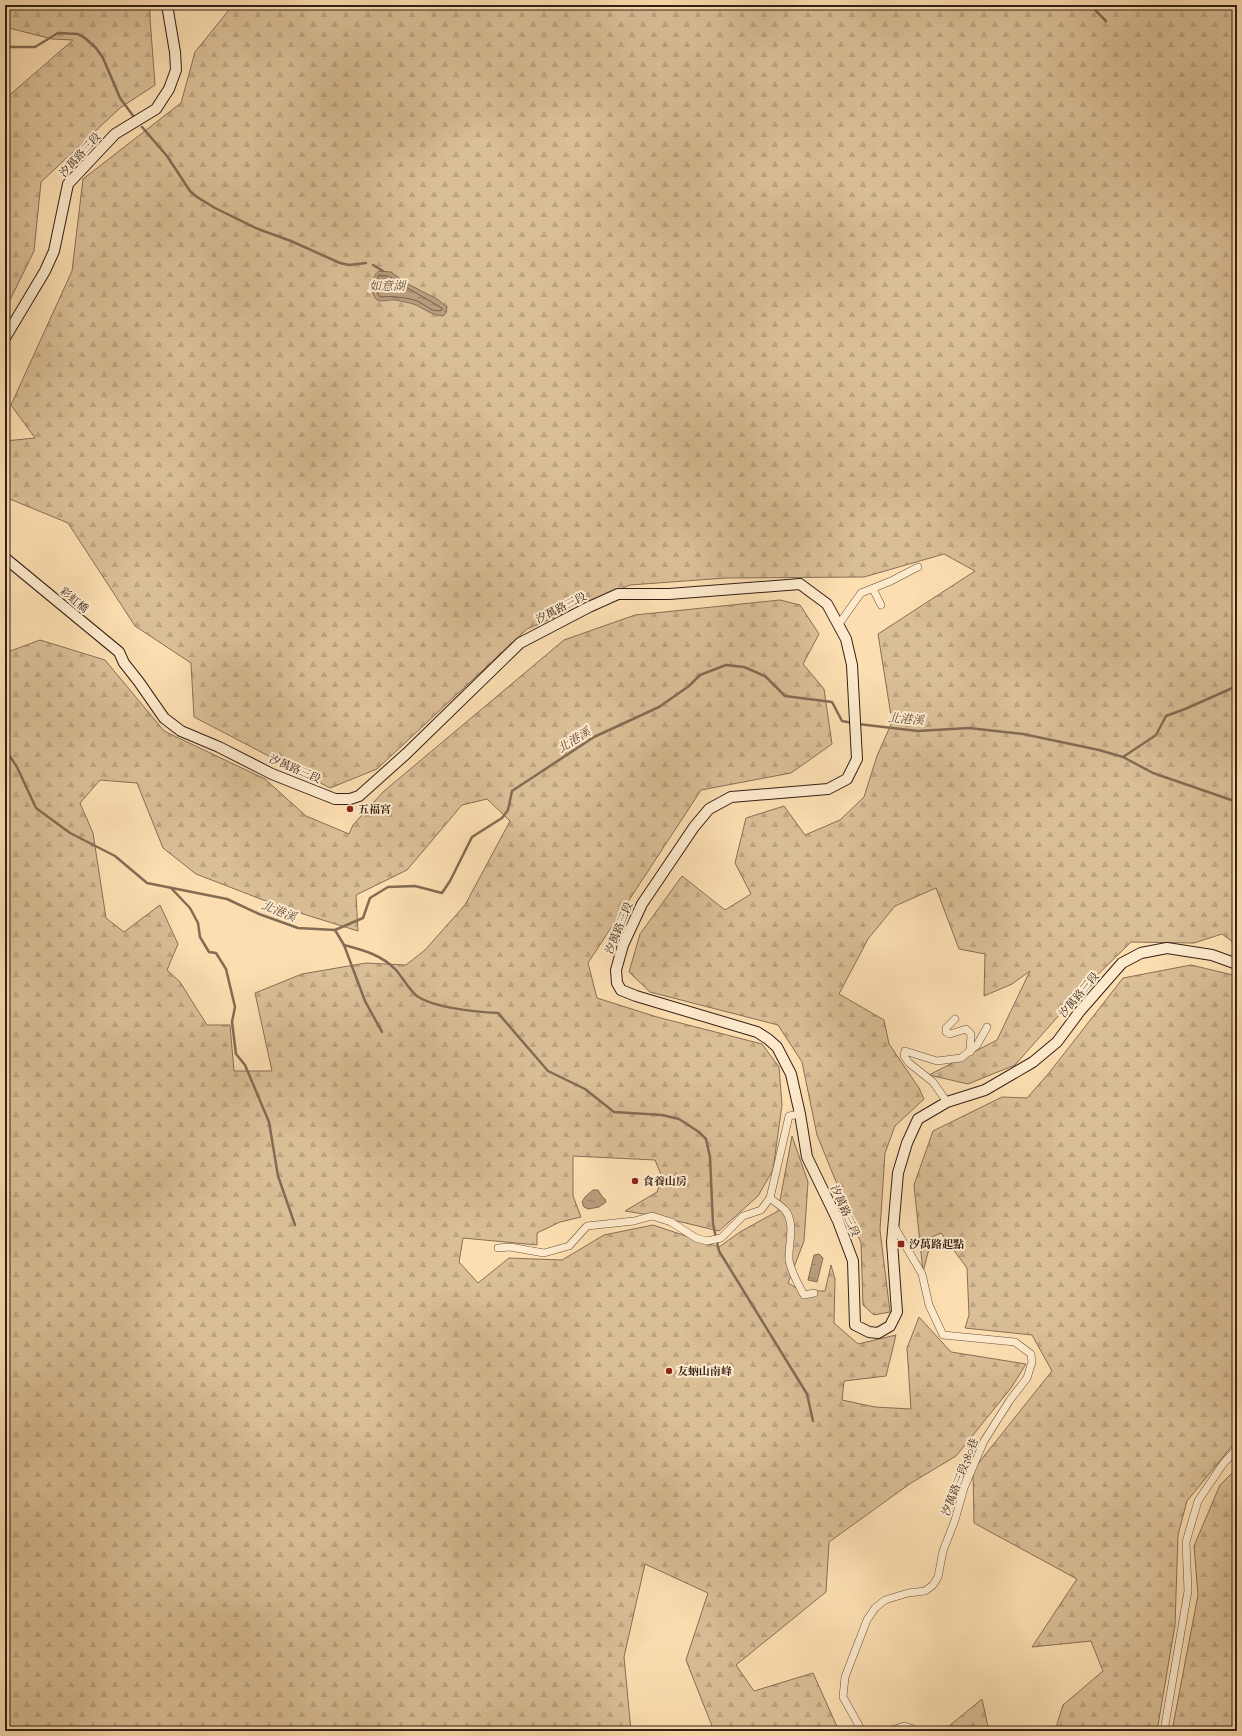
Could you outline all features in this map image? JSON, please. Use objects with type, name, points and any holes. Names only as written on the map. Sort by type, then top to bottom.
[{"type":"street","name":"汐萬路三段","points":[[5,338],[45,271],[54,251],[68,184],[115,134],[156,109],[169,89],[176,70],[175,52],[166,5]]},
{"type":"street","name":"彩虹橋","points":[[5,558],[119,652],[124,663]]},
{"type":"street","points":[[839,624],[861,593],[873,589],[918,567]]},
{"type":"street","name":"汐萬路三段","points":[[124,663],[164,718],[180,731],[219,747],[272,774],[335,799],[350,799],[359,796],[406,754],[520,643],[589,607],[618,594],[669,594],[800,584],[827,604],[846,639],[852,665],[857,759],[847,779],[828,789],[731,797],[709,808],[694,827],[642,904],[623,945],[616,970],[617,983],[621,990],[636,996],[757,1032],[777,1047],[791,1074],[800,1114],[807,1157],[838,1221],[853,1261],[855,1325],[869,1332],[878,1333],[890,1326],[897,1312],[892,1242],[898,1173],[907,1143],[918,1118],[948,1102],[985,1090],[1033,1062],[1057,1042],[1080,1010],[1122,963],[1142,953],[1167,948],[1212,955],[1237,964]]},
{"type":"street","points":[[873,589],[881,605]]},
{"type":"street","points":[[955,1019],[946,1028],[946,1032],[950,1034],[966,1029],[971,1034],[970,1052]]},
{"type":"street","points":[[948,1102],[933,1082],[910,1063],[904,1056],[905,1051],[913,1052],[937,1061],[961,1058],[977,1045],[987,1028]]},
{"type":"street","points":[[498,1248],[510,1247],[544,1253],[569,1246],[586,1226],[634,1221],[652,1216],[671,1222],[696,1238],[707,1241],[721,1238],[743,1216],[761,1210],[770,1198],[788,1116],[800,1114]]},
{"type":"street","points":[[770,1198],[784,1210],[789,1218],[791,1225],[790,1260],[793,1274],[804,1295],[814,1292]]},
{"type":"street","name":"汐萬路三段380巷","points":[[862,1731],[843,1697],[843,1686],[867,1620],[875,1608],[885,1600],[908,1593],[925,1591],[933,1585],[938,1577],[943,1551],[955,1520],[964,1488],[984,1441],[1010,1400],[1027,1378],[1032,1362],[1031,1354],[1015,1342],[943,1335],[929,1305],[922,1274],[893,1224]]},
{"type":"street","points":[[1164,1731],[1188,1591],[1186,1542],[1198,1501],[1223,1464],[1237,1449]]},
{"type":"street","points":[[889,1731],[904,1726],[911,1728]]},
{"type":"green space","points":[[5,5],[150,5],[155,85],[120,108],[41,182],[34,251],[10,300],[5,300],[5,99],[73,40],[52,39],[5,27]]},
{"type":"green space","points":[[233,5],[1237,5],[1237,945],[1222,934],[1194,943],[1131,942],[1077,995],[1015,1065],[968,1084],[929,1075],[997,1040],[1030,971],[1012,984],[984,996],[985,954],[959,949],[936,888],[895,906],[868,939],[839,994],[884,1020],[889,1044],[919,1088],[924,1099],[895,1126],[885,1153],[880,1230],[890,1312],[874,1315],[863,1305],[861,1243],[817,1135],[802,1062],[778,1025],[650,992],[629,972],[640,934],[682,876],[725,910],[751,894],[735,863],[746,818],[784,806],[805,835],[840,820],[864,797],[877,756],[892,722],[878,634],[975,571],[944,554],[864,577],[726,578],[630,585],[527,629],[377,769],[330,788],[194,717],[191,663],[135,626],[68,523],[5,497],[5,441],[35,438],[11,405],[72,271],[83,179],[181,103],[195,52]]},
{"type":"green space","points":[[780,600],[800,605],[819,634],[803,664],[824,689],[832,744],[791,773],[701,790],[588,963],[597,998],[657,1017],[762,1044],[779,1067],[782,1105],[773,1170],[758,1196],[719,1231],[656,1216],[625,1211],[657,1192],[662,1177],[655,1160],[573,1156],[573,1196],[581,1217],[560,1222],[537,1233],[537,1245],[463,1238],[459,1262],[478,1283],[509,1258],[562,1260],[604,1235],[653,1225],[719,1247],[740,1232],[778,1211],[792,1136],[808,1182],[804,1241],[788,1283],[802,1291],[825,1291],[831,1265],[835,1279],[834,1323],[858,1344],[896,1335],[886,1376],[844,1381],[842,1400],[875,1407],[911,1409],[907,1348],[919,1317],[951,1352],[1026,1364],[1011,1388],[956,1456],[911,1483],[829,1542],[826,1592],[736,1665],[754,1691],[813,1673],[839,1731],[716,1731],[712,1726],[686,1660],[708,1593],[645,1564],[624,1657],[631,1731],[5,1731],[5,653],[40,640],[105,660],[164,731],[265,779],[306,816],[349,834],[353,825],[383,792],[564,640],[635,615]],"holes":[[[100,780],[137,783],[163,848],[196,874],[284,908],[358,931],[356,895],[407,870],[462,805],[487,799],[510,821],[465,905],[425,950],[406,965],[366,963],[302,974],[255,993],[272,1071],[234,1071],[230,1025],[207,1025],[180,982],[167,970],[178,944],[160,905],[124,932],[106,918],[93,833],[80,803]]]},
{"type":"green space","points":[[1191,965],[1237,976],[1237,1440],[1187,1501],[1178,1535],[1175,1625],[1157,1731],[1055,1731],[1063,1705],[1103,1671],[1091,1641],[1032,1647],[1077,1579],[974,1523],[973,1470],[1052,1371],[1032,1335],[965,1328],[969,1315],[967,1268],[941,1233],[932,1237],[923,1272],[914,1185],[933,1131],[1002,1097],[1027,1098],[1049,1073],[1123,978]]},
{"type":"green space","points":[[1237,1468],[1237,1731],[1172,1731],[1198,1595],[1194,1546],[1220,1485]]},
{"type":"green space","points":[[982,1699],[989,1731],[943,1731]]},
{"type":"water","name":"如意湖","points":[[379,271],[391,272],[406,283],[437,299],[447,307],[446,313],[443,316],[436,315],[409,303],[395,300],[382,301],[376,299],[373,293],[372,285],[376,273]]},
{"type":"water","points":[[593,1190],[598,1190],[606,1202],[599,1207],[588,1209],[584,1207],[582,1202]]},
{"type":"water","points":[[819,1254],[823,1258],[817,1282],[808,1280],[814,1255]]},
{"type":"waterway","points":[[1093,5],[1096,11],[1106,21]]},
{"type":"waterway","points":[[5,47],[35,47],[58,33],[78,34],[96,48],[103,58],[120,98],[134,117]]},
{"type":"waterway","points":[[142,127],[167,156],[190,191],[215,208],[258,229],[291,241],[340,263],[349,265],[366,263]]},
{"type":"waterway","points":[[373,265],[383,271]]},
{"type":"waterway","name":"北港溪","points":[[5,749],[17,767],[36,808],[70,833],[115,856],[147,883],[227,899],[259,914],[298,928],[335,930],[363,918],[370,898],[388,887],[415,886],[442,893],[450,881],[472,837],[502,818],[508,810],[512,791],[594,737],[659,707],[689,686],[700,675],[726,665],[744,667],[765,676],[785,696],[832,702],[842,721],[853,723]]},
{"type":"waterway","name":"北港溪","points":[[858,724],[918,731],[969,728],[1023,734],[1099,750],[1123,757],[1156,735],[1166,716],[1237,686]]},
{"type":"waterway","points":[[1123,757],[1153,773],[1237,802]]},
{"type":"waterway","points":[[171,888],[190,908],[198,923],[200,937],[209,952],[216,953],[226,969],[235,1007],[232,1022],[236,1054],[245,1065],[269,1122],[278,1176],[295,1225]]},
{"type":"waterway","points":[[335,930],[344,945],[385,960],[396,970],[414,993],[424,1000],[456,1009],[498,1013],[548,1071],[585,1089],[614,1112],[662,1115],[679,1119],[699,1132],[706,1139],[710,1157],[713,1224],[719,1251],[807,1394],[813,1421]]},
{"type":"waterway","points":[[344,945],[365,1001],[382,1032]]},
{"type":"place","name":"五福宮","points":[[350,809]]},
{"type":"place","name":"食養山房","points":[[635,1181]]},
{"type":"place","name":"汐萬路起點","points":[[901,1244]]},
{"type":"place","name":"友蚋山南峰","points":[[669,1371]]}]
